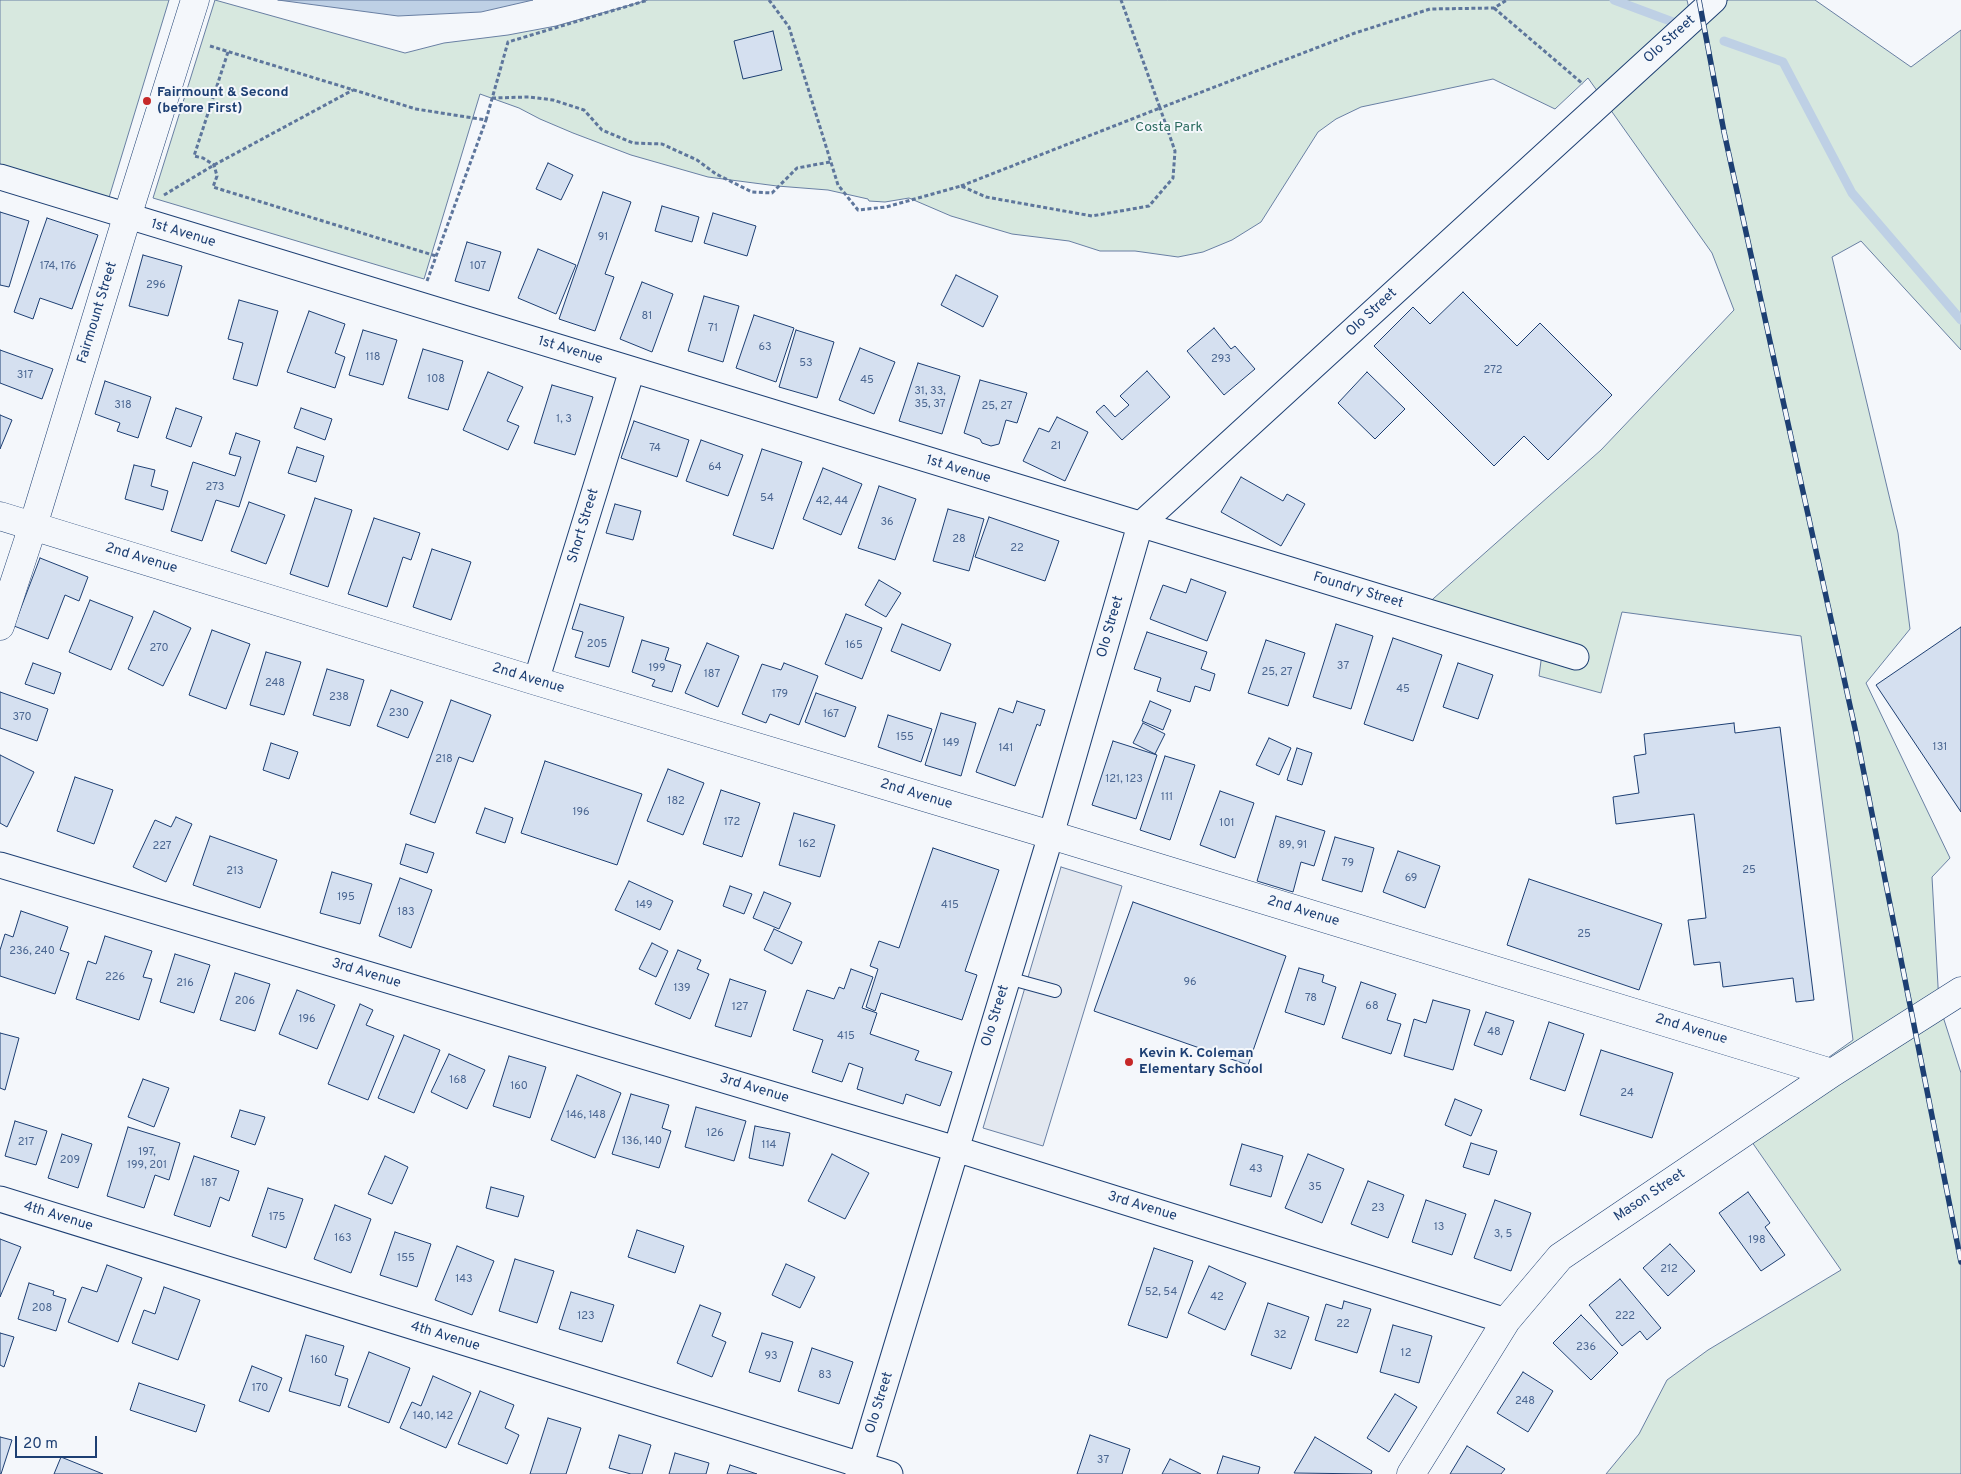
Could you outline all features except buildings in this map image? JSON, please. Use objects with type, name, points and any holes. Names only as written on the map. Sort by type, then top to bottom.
[{"type":"street","name":"Fairmount Street","points":[[0,626],[33,526],[195,0]]},
{"type":"street","name":"Olo Street","points":[[860,1470],[1008,978],[1140,526],[1707,7]]},
{"type":"street","name":"1st Avenue","points":[[0,177],[1140,526]]},
{"type":"street","name":"Short Street","points":[[536,681],[632,370]]},
{"type":"street","name":"2nd Avenue","points":[[0,516],[536,681],[1832,1073]]},
{"type":"street","name":"Foundry Street","points":[[1140,526],[1576,657]]},
{"type":"street","name":"3rd Avenue","points":[[0,865],[956,1149],[1506,1321]]},
{"type":"street","name":"Mason Street","points":[[1411,1474],[1506,1321],[1560,1257],[1832,1073],[1961,991]]},
{"type":"street","name":"4th Avenue","points":[[0,1199],[860,1470],[890,1474]]},
{"type":"lane","points":[[1008,978],[1055,992]]},
{"type":"path","points":[[426,283],[486,120],[508,42],[648,0]]},
{"type":"path","points":[[769,0],[774,4],[788,27],[838,185],[858,210],[886,207],[961,186],[1355,32],[1430,9],[1494,8],[1507,0]]},
{"type":"path","points":[[961,186],[986,197],[1092,216],[1149,206],[1173,178],[1175,151],[1121,0]]},
{"type":"path","points":[[1494,8],[1603,101]]},
{"type":"path","points":[[183,38],[416,109],[486,120]]},
{"type":"path","points":[[228,52],[194,156],[203,158],[214,166],[217,176],[213,187],[436,256]]},
{"type":"path","points":[[127,217],[214,166],[354,90]]},
{"type":"path","points":[[492,98],[529,97],[552,100],[584,110],[602,130],[633,143],[662,144],[697,160],[716,174],[752,192],[772,193],[797,168],[830,162]]},
{"type":"green space","points":[[0,0],[169,0],[104,214],[0,182]]},
{"type":"green space","name":"Costa Park","points":[[215,0],[405,53],[444,43],[508,35],[556,26],[648,0],[1687,0],[1694,31],[1728,0],[1815,0],[1911,67],[1961,30],[1961,350],[1861,241],[1832,257],[1898,533],[1910,629],[1866,683],[1950,858],[1932,877],[1939,1004],[1961,1073],[1961,1474],[1606,1474],[1639,1434],[1667,1380],[1708,1350],[1841,1270],[1738,1122],[1853,1040],[1801,636],[1622,612],[1601,693],[1539,676],[1543,646],[1425,606],[1601,450],[1734,310],[1712,253],[1588,78],[1555,109],[1493,79],[1361,107],[1336,119],[1318,132],[1261,222],[1232,240],[1203,252],[1178,257],[1135,251],[1100,251],[1069,241],[1012,234],[951,216],[909,198],[885,202],[869,201],[868,199],[828,190],[777,186],[708,177],[631,155],[573,133],[519,108],[480,94],[424,279],[153,198]]},
{"type":"shaded area","points":[[1061,867],[1122,886],[1043,1146],[983,1128]]},
{"type":"water","points":[[278,0],[533,0],[481,12],[398,16]]},
{"type":"waterway","points":[[1614,0],[1681,25]]},
{"type":"waterway","points":[[1724,41],[1783,62],[1852,193],[1961,320]]},
{"type":"railway","points":[[1699,0],[1724,132],[1856,733],[1961,1262]]},
{"type":"place","name":"Fairmount & Second (before First)","points":[[147,101]]},
{"type":"place","name":"Kevin K. Coleman Elementary School","points":[[1129,1062]]}]
